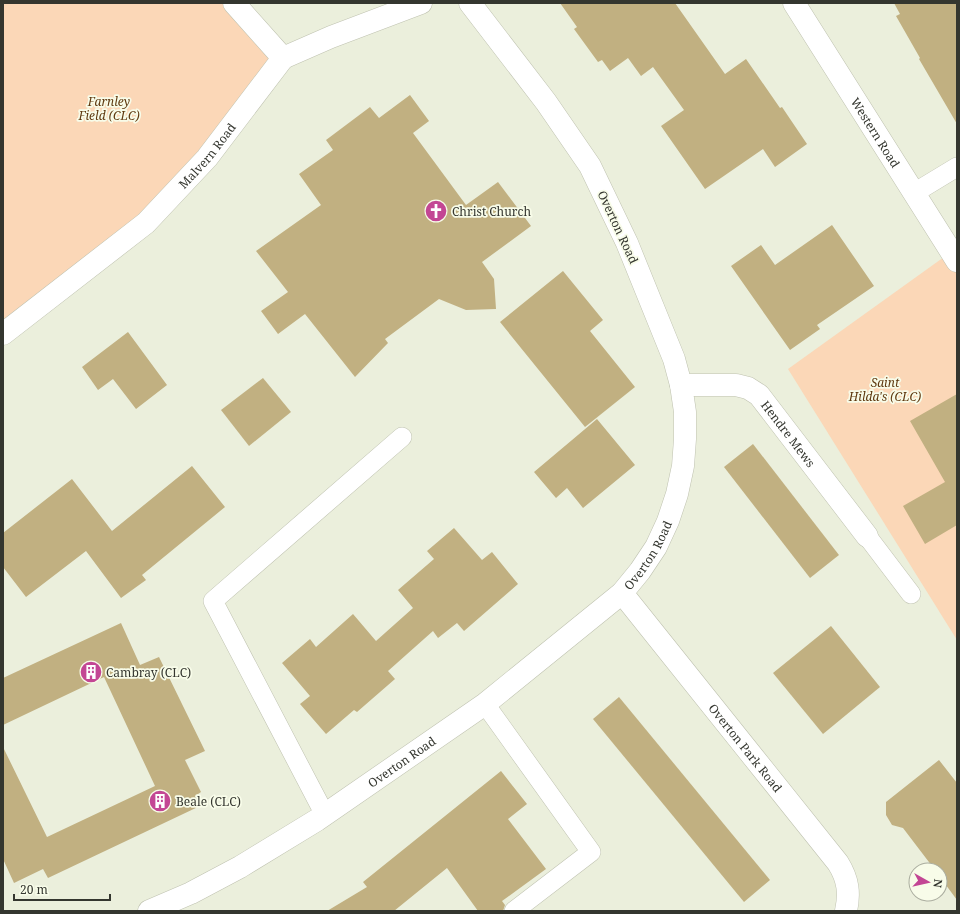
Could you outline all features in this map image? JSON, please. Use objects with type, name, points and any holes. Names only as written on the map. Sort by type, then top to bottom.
[{"type":"street","points":[[234,3],[283,58]]},
{"type":"street","name":"Malvern Road","points":[[3,334],[146,223],[207,158],[283,58],[331,37],[421,3]]},
{"type":"street","name":"Overton Road","points":[[149,911],[191,893],[288,839],[485,704],[622,593],[640,571],[656,547],[668,521],[677,494],[683,466],[686,439],[685,412],[681,385],[674,359],[627,243],[590,166],[546,102],[470,3]]},
{"type":"street","name":"Western Road","points":[[794,3],[957,261]]},
{"type":"street","name":"Hendre Mews","points":[[681,385],[736,385],[748,388],[759,395],[867,536]]},
{"type":"street","name":"Overton Park Road","points":[[622,593],[838,863],[848,883],[849,897],[846,911]]},
{"type":"lane","points":[[914,192],[957,167]]},
{"type":"lane","points":[[325,815],[213,601],[402,437]]},
{"type":"lane","points":[[867,536],[911,594]]},
{"type":"lane","points":[[485,704],[591,852],[514,911]]},
{"type":"green space","name":"Farnley Field (CLC)","points":[[3,3],[234,3],[283,58],[207,158],[3,334]]},
{"type":"green space","name":"Saint Hilda's (CLC)","points":[[951,252],[957,261],[957,640],[788,369]]},
{"type":"building","points":[[560,3],[675,3],[725,74],[746,59],[780,108],[782,107],[807,144],[775,167],[763,149],[705,189],[661,126],[684,110],[653,67],[641,76],[628,58],[610,71],[602,60],[598,62],[574,29],[577,27]]},
{"type":"building","points":[[894,3],[957,3],[957,124],[896,16],[900,14]]},
{"type":"building","name":"Christ Church","points":[[410,95],[429,121],[413,133],[466,205],[498,182],[531,226],[482,262],[494,279],[496,309],[466,310],[439,299],[385,339],[388,343],[355,377],[305,314],[278,334],[261,311],[288,292],[256,251],[321,205],[299,174],[333,150],[326,140],[370,107],[379,118]]},
{"type":"building","points":[[832,225],[874,286],[817,325],[820,329],[790,350],[731,266],[761,245],[775,265]]},
{"type":"building","points":[[563,271],[603,320],[590,331],[635,387],[585,427],[500,322]]},
{"type":"building","points":[[128,332],[167,385],[136,409],[113,379],[98,390],[82,367]]},
{"type":"building","points":[[263,378],[291,412],[249,446],[221,410]]},
{"type":"building","points":[[957,394],[957,525],[925,544],[903,506],[945,482],[910,421]]},
{"type":"building","points":[[597,419],[635,465],[583,508],[567,488],[556,498],[534,472]]},
{"type":"building","points":[[753,444],[839,555],[810,578],[724,467]]},
{"type":"building","points":[[192,466],[225,507],[142,575],[146,580],[121,598],[86,551],[26,597],[3,567],[3,533],[72,479],[112,531]]},
{"type":"building","points":[[454,528],[482,560],[492,552],[518,584],[464,631],[457,623],[438,638],[433,631],[388,671],[395,679],[357,712],[354,710],[326,734],[300,704],[310,696],[282,663],[310,639],[316,647],[353,614],[376,641],[413,608],[398,590],[434,559],[427,551]]},
{"type":"building","points":[[121,623],[140,665],[159,657],[205,751],[185,760],[201,792],[195,796],[200,806],[48,878],[43,869],[14,883],[3,859],[3,747],[47,837],[155,786],[104,677],[3,725],[3,678]]},
{"type":"building","points":[[831,626],[880,687],[823,734],[773,673]]},
{"type":"building","points":[[619,697],[770,880],[744,902],[593,719]]},
{"type":"building","points":[[939,760],[957,783],[957,900],[948,888],[948,862],[929,862],[903,828],[892,825],[886,815],[886,802]]},
{"type":"building","points":[[501,771],[527,804],[508,819],[546,869],[502,901],[505,905],[503,911],[478,911],[447,868],[394,911],[327,911],[367,887],[363,882]]},
{"type":"place","name":"Christ Church","points":[[436,211]]},
{"type":"place","name":"Cambray (CLC)","points":[[91,672]]},
{"type":"place","name":"Beale (CLC)","points":[[160,801]]}]
